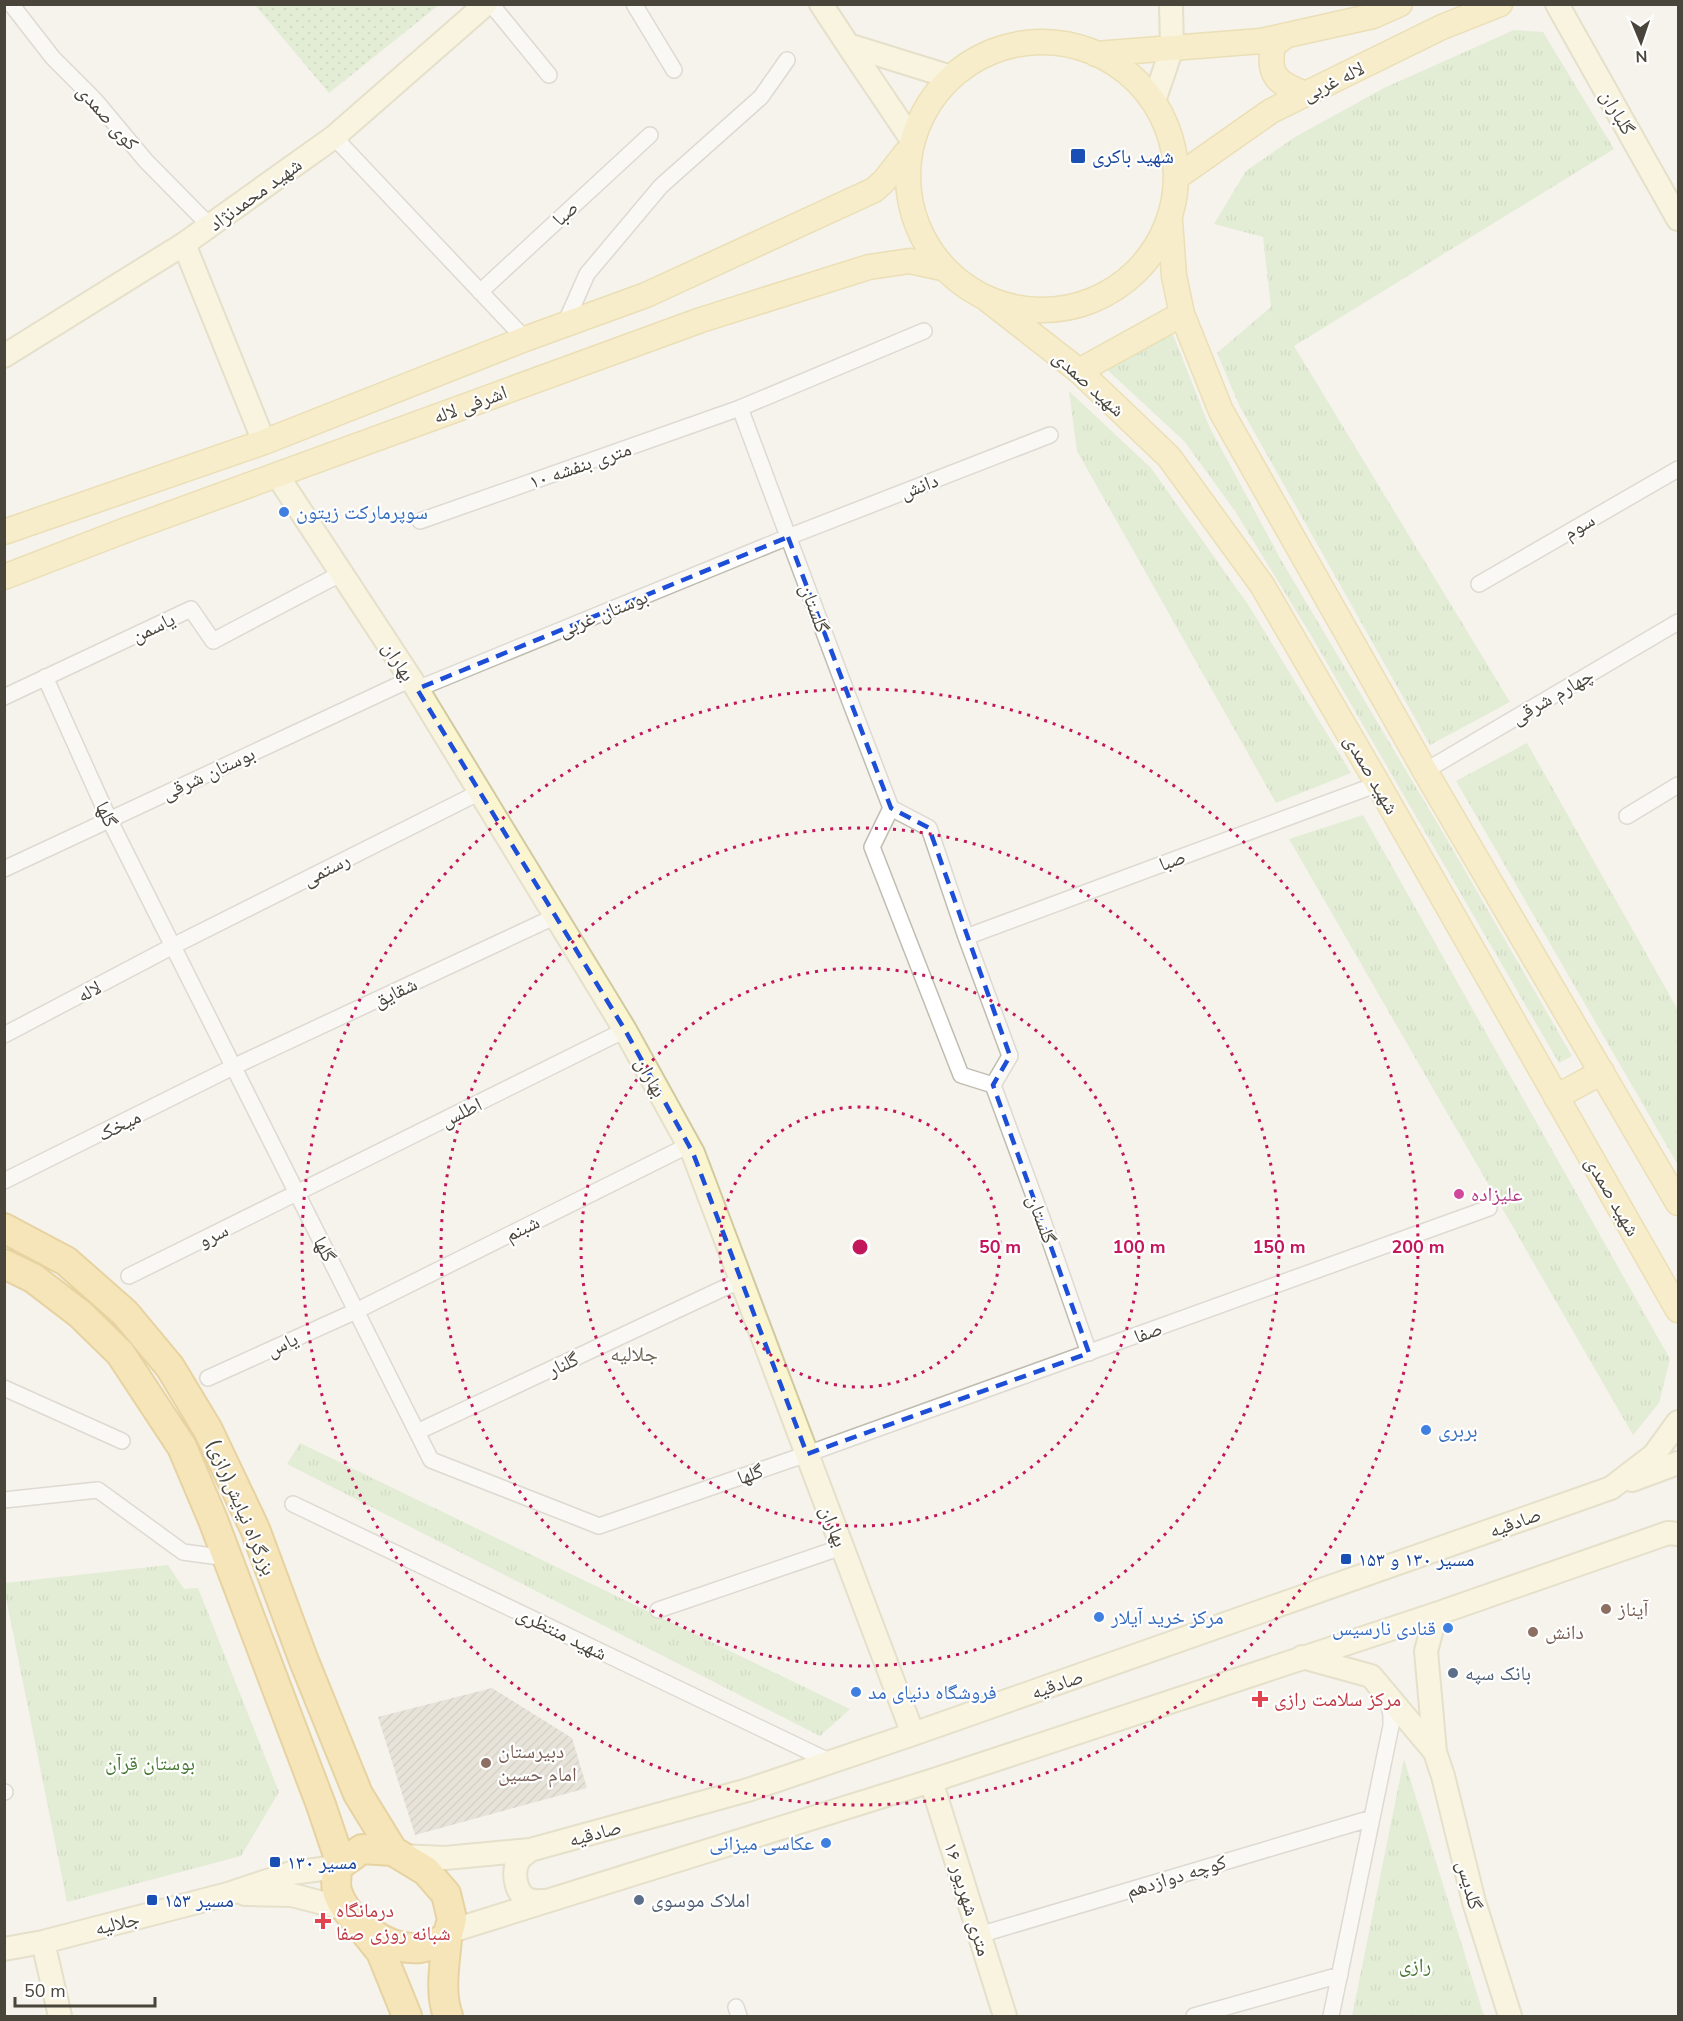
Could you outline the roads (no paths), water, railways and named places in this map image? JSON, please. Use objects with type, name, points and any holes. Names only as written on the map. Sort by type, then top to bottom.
[{"type":"highway","name":"بزرگراه نیایش(رازی)","points":[[4,1228],[66,1261],[125,1313],[170,1367],[208,1430],[255,1529],[358,1794],[396,1853]]},
{"type":"highway","name":"بزرگراه نیایش(رازی)","points":[[4,1264],[33,1278],[80,1314],[120,1353],[182,1446],[213,1520],[321,1805],[339,1866]]},
{"type":"highway","points":[[407,2016],[381,1952],[353,1917],[337,1889],[339,1866],[362,1849],[396,1853],[426,1871],[446,1894],[453,1919],[447,1935],[443,1988],[444,2004],[448,2016]]},
{"type":"highway","points":[[353,1917],[398,1947],[422,1948],[447,1935]]},
{"type":"main road","name":"شهید محمدنژاد","points":[[4,357],[184,244],[334,137],[486,4]]},
{"type":"main road","points":[[821,4],[909,147]]},
{"type":"main road","points":[[1154,101],[1172,48],[1171,4]]},
{"type":"main road","points":[[1095,54],[1261,41],[1373,16],[1400,4]]},
{"type":"main road","name":"لاله غربی","points":[[1177,177],[1271,111],[1442,27],[1500,4]]},
{"type":"main road","name":"گلباران","points":[[1557,4],[1678,219]]},
{"type":"main road","points":[[1287,35],[1273,45],[1272,66],[1281,83],[1305,94]]},
{"type":"main road","points":[[942,268],[920,233],[909,198],[909,147],[924,112],[951,77],[988,53],[1031,42],[1076,46],[1117,64],[1154,101],[1170,133],[1177,177],[1170,221],[1174,276],[1182,314],[1221,411],[1425,771],[1678,1203]]},
{"type":"main road","points":[[848,45],[951,77]]},
{"type":"main road","name":"اشرفی لاله","points":[[4,532],[264,442],[525,339],[646,295],[874,190],[884,181],[909,147]]},
{"type":"main road","points":[[987,299],[1030,311],[1075,307],[1085,303],[1116,289],[1148,260],[1170,221]]},
{"type":"main road","points":[[184,244],[264,442]]},
{"type":"main road","name":"اشرفی لاله","points":[[4,577],[701,320],[858,270],[892,262],[910,261],[942,268]]},
{"type":"main road","name":"شهید صمدی","points":[[942,268],[987,299],[1079,371],[1169,457],[1262,585],[1678,1310]]},
{"type":"main road","points":[[1079,371],[1182,314]]},
{"type":"main road","name":"بهاران","points":[[277,475],[414,684],[625,1030],[689,1145],[913,1734]]},
{"type":"main road","points":[[1556,1097],[1602,1072]]},
{"type":"main road","name":"صادقیه","points":[[396,1853],[445,1858],[530,1850],[748,1790],[1611,1488],[1654,1455],[1678,1422]]},
{"type":"main road","points":[[1611,1488],[1678,1463]]},
{"type":"main road","points":[[447,1935],[546,1901],[931,1781],[1675,1533]]},
{"type":"main road","points":[[1435,1752],[1426,1651],[1436,1614]]},
{"type":"main road","points":[[1302,1657],[1371,1676],[1435,1752]]},
{"type":"main road","name":"گلدیس","points":[[1435,1752],[1474,1902],[1509,2016]]},
{"type":"main road","name":"۱۶ متری شهریور","points":[[931,1781],[1005,2016]]},
{"type":"main road","points":[[530,1850],[519,1859],[515,1874],[518,1889],[526,1898],[546,1901]]},
{"type":"main road","points":[[228,1894],[291,1873],[339,1866]]},
{"type":"main road","points":[[228,1894],[292,1895],[353,1917]]},
{"type":"main road","name":"جلالیه","points":[[4,1949],[43,1942],[228,1894]]},
{"type":"main road","points":[[43,1942],[60,2016]]},
{"type":"street","name":"کوی صمدی","points":[[11,4],[53,58],[95,100],[146,161],[210,226]]},
{"type":"street","points":[[491,4],[549,75]]},
{"type":"street","points":[[634,4],[674,70]]},
{"type":"street","points":[[564,326],[587,274],[661,186],[761,97],[787,60]]},
{"type":"street","name":"صبا","points":[[480,292],[650,135]]},
{"type":"street","points":[[334,137],[525,339]]},
{"type":"street","name":"۱۰ متری بنفشه","points":[[420,521],[741,408],[924,331]]},
{"type":"street","name":"گلستان","points":[[741,408],[891,808]]},
{"type":"street","name":"دانش","points":[[788,537],[1050,435]]},
{"type":"street","name":"سوم","points":[[1479,584],[1678,469]]},
{"type":"street","name":"بوستان غربی","points":[[414,684],[788,537]]},
{"type":"street","name":"یاسمن","points":[[45,677],[191,609],[213,640],[342,573]]},
{"type":"street","name":"چهارم شرقی","points":[[1425,771],[1678,622]]},
{"type":"street","points":[[4,697],[45,677]]},
{"type":"street","name":"گلها","points":[[45,677],[109,819],[431,1460],[599,1526],[807,1454]]},
{"type":"street","name":"بوستان شرقی","points":[[4,869],[109,819],[414,684]]},
{"type":"street","name":"صبا","points":[[966,937],[1378,784]]},
{"type":"street","points":[[1627,816],[1678,785]]},
{"type":"street","name":"رستمی","points":[[173,946],[480,792]]},
{"type":"street","points":[[891,808],[929,828],[966,937],[1010,1056],[993,1085],[961,1074],[872,847],[891,808]]},
{"type":"street","name":"شقایق","points":[[234,1067],[556,916]]},
{"type":"street","name":"لاله","points":[[4,1035],[173,946]]},
{"type":"street","name":"اطلس","points":[[297,1194],[625,1030]]},
{"type":"street","name":"میخک","points":[[4,1181],[234,1067]]},
{"type":"street","name":"گلستان","points":[[993,1085],[1089,1353]]},
{"type":"street","name":"شبنم","points":[[356,1311],[689,1145]]},
{"type":"street","name":"سرو","points":[[129,1276],[297,1194]]},
{"type":"street","name":"صفا","points":[[807,1454],[1490,1208]]},
{"type":"street","name":"گلنار","points":[[417,1432],[741,1280]]},
{"type":"street","name":"یاس","points":[[208,1378],[356,1311]]},
{"type":"street","points":[[4,1388],[123,1441]]},
{"type":"street","points":[[4,1500],[98,1490],[183,1552],[227,1558]]},
{"type":"street","name":"شهید منتظری","points":[[293,1504],[831,1762]]},
{"type":"street","points":[[658,1610],[842,1547]]},
{"type":"street","points":[[1331,2016],[1391,1726],[1387,1694]]},
{"type":"street","name":"کوچه دوازدهم","points":[[979,1935],[1372,1818]]},
{"type":"street","points":[[1194,2016],[1340,1975]]},
{"type":"place","name":"شهید باکری","points":[[1078,156]]},
{"type":"place","name":"سوپرمارکت زیتون","points":[[284,512]]},
{"type":"place","name":"علیزاده","points":[[1459,1194]]},
{"type":"place","name":"بربری","points":[[1426,1430]]},
{"type":"place","name":"مسیر ۱۳۰ و ۱۵۳","points":[[1346,1559]]},
{"type":"place","name":"آیناز","points":[[1606,1609]]},
{"type":"place","name":"مرکز خرید آیلار","points":[[1099,1617]]},
{"type":"place","name":"قنادی نارسیس","points":[[1448,1628]]},
{"type":"place","name":"دانش","points":[[1533,1632]]},
{"type":"place","name":"بانک سپه","points":[[1453,1673]]},
{"type":"place","name":"فروشگاه دنیای مد","points":[[856,1692]]},
{"type":"place","name":"مرکز سلامت رازی","points":[[1260,1699]]},
{"type":"place","name":"دبیرستان امام حسین","points":[[486,1763]]},
{"type":"place","name":"عکاسی میزانی","points":[[826,1843]]},
{"type":"place","name":"مسیر ۱۳۰","points":[[275,1862]]},
{"type":"place","name":"مسیر ۱۵۳","points":[[152,1900]]},
{"type":"place","name":"املاک موسوی","points":[[639,1900]]},
{"type":"place","name":"درمانگاه شبانه روزی صفا","points":[[323,1921]]},
{"type":"district","name":"جلالیه","points":[[634,1354]]},
{"type":"park label","name":"بوستان قرآن","points":[[150,1763]]},
{"type":"park label","name":"رازی","points":[[1415,1965]]}]
